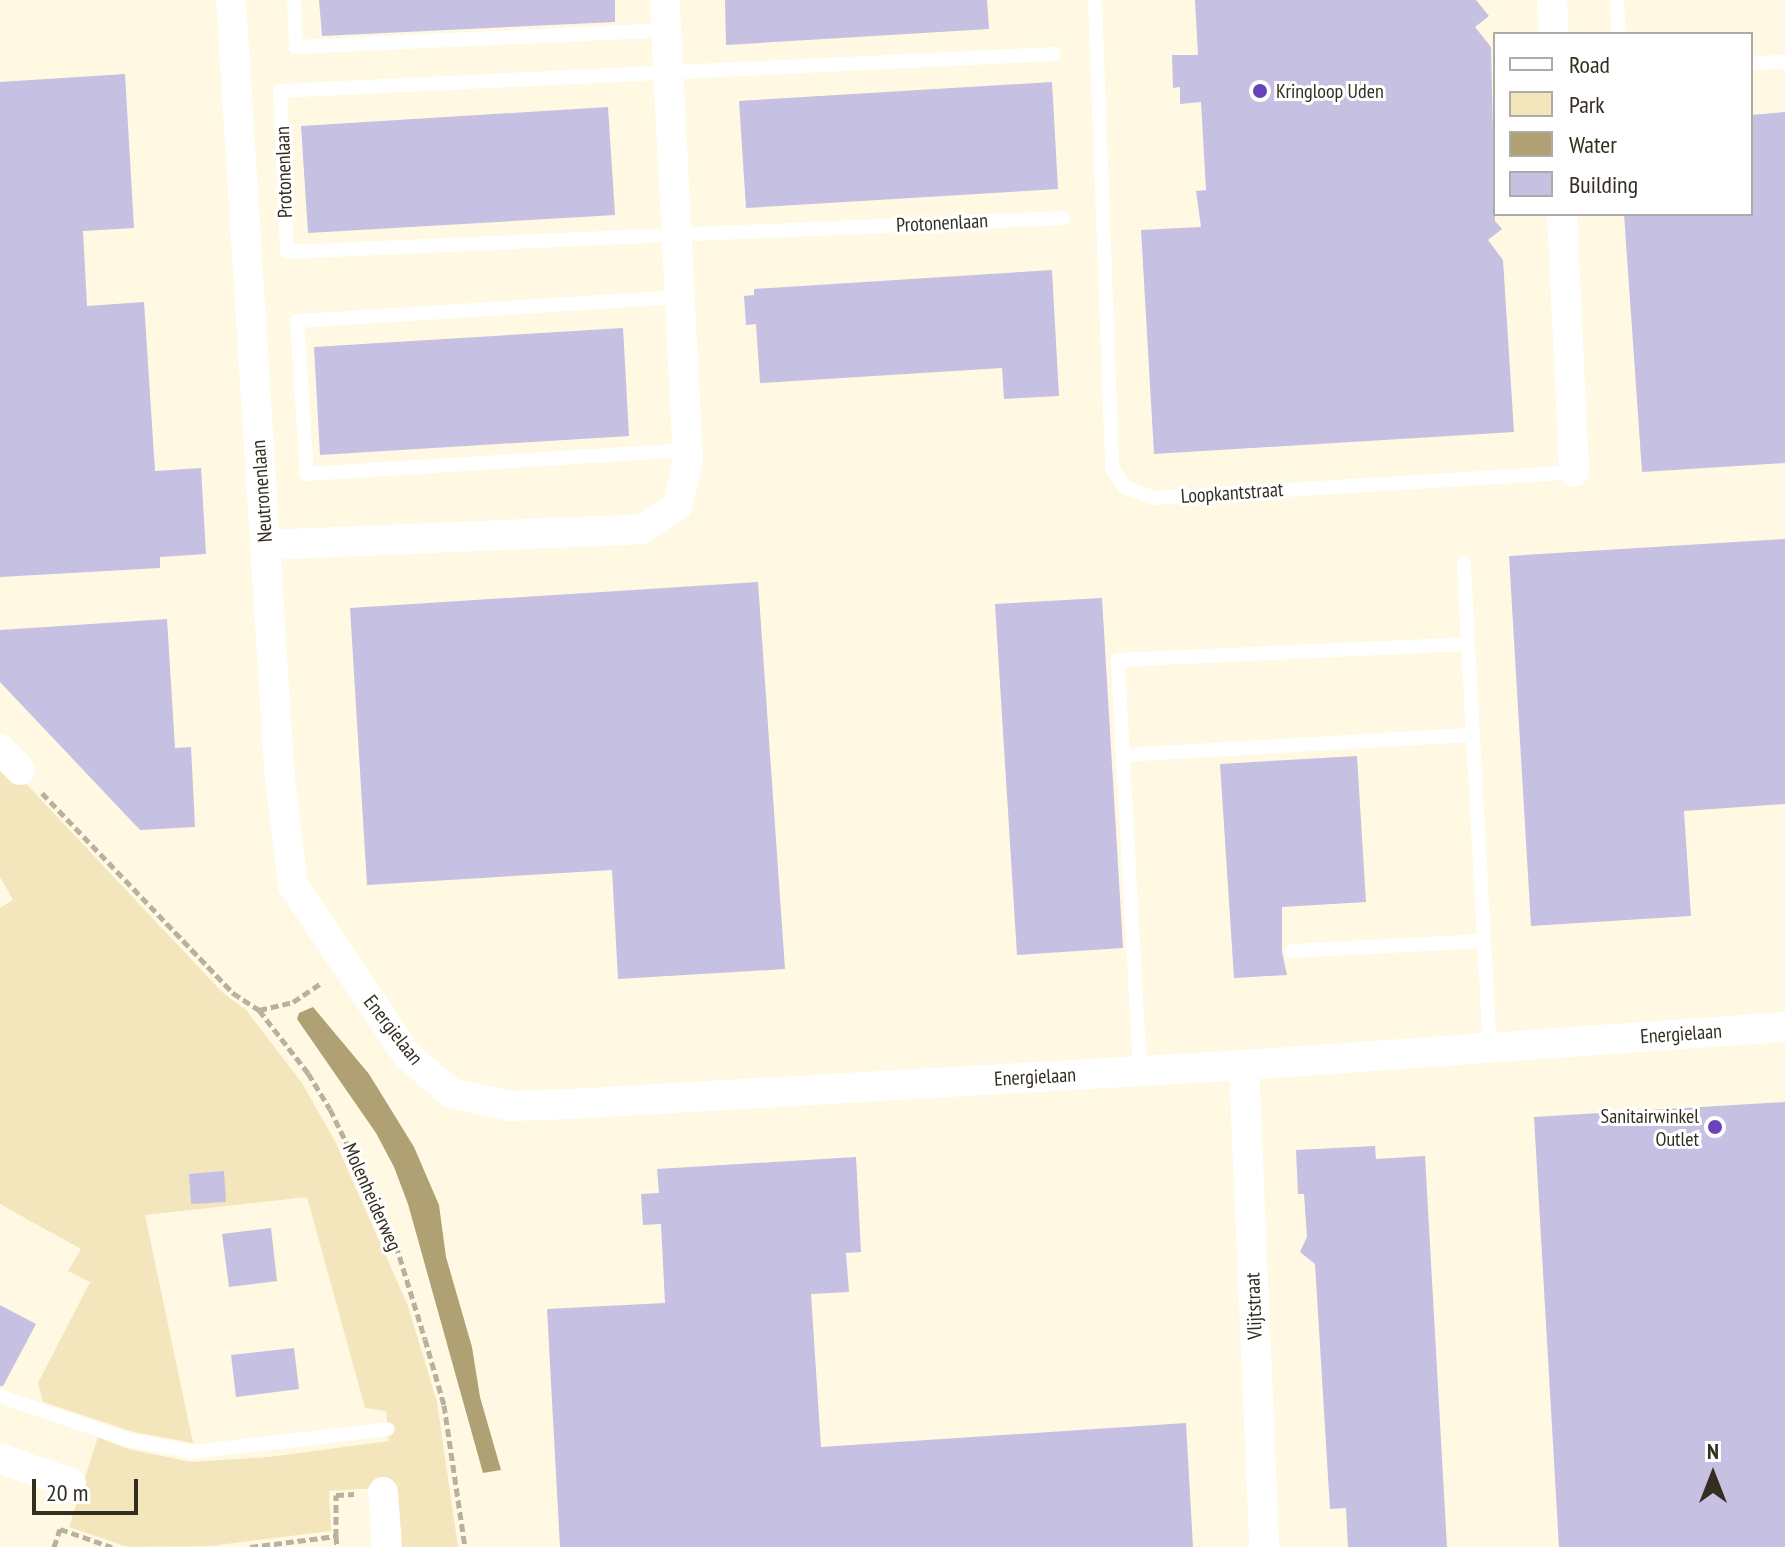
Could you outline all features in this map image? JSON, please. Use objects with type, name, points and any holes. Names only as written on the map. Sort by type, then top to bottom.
[{"type":"street","name":"Neutronenlaan","points":[[231,0],[279,768],[293,885],[345,967]]},
{"type":"street","points":[[1552,0],[1554,32]]},
{"type":"street","points":[[265,545],[642,529],[677,506],[688,450],[666,15]]},
{"type":"street","name":"Loopkantstraat","points":[[1562,216],[1574,472]]},
{"type":"street","name":"Energielaan","points":[[345,967],[407,1055],[451,1093],[510,1106],[1244,1065],[1785,1027]]},
{"type":"street","name":"Vlijtstraat","points":[[1244,1065],[1264,1547]]},
{"type":"street","points":[[0,1459],[71,1483]]},
{"type":"street","points":[[383,1492],[387,1547]]},
{"type":"lane","points":[[294,0],[296,47],[666,15]]},
{"type":"lane","name":"Loopkantstraat","points":[[1095,0],[1112,468],[1125,487],[1154,498],[1574,472]]},
{"type":"lane","points":[[1617,0],[1619,32]]},
{"type":"lane","name":"Protonenlaan","points":[[1054,54],[280,91],[287,252],[1063,218]]},
{"type":"lane","points":[[1753,63],[1785,62]]},
{"type":"lane","points":[[680,297],[297,321],[307,474],[688,450]]},
{"type":"lane","points":[[1464,563],[1490,1048]]},
{"type":"lane","points":[[1140,1071],[1118,660],[1468,644]]},
{"type":"lane","points":[[1123,755],[1473,735]]},
{"type":"lane","points":[[1292,951],[1484,941]]},
{"type":"lane","points":[[0,1396],[125,1439],[193,1452],[388,1429]]},
{"type":"path","name":"Molenheiderweg","points":[[10,759],[233,993],[259,1010],[308,1073],[365,1175],[396,1245],[444,1405],[465,1547]]},
{"type":"path","points":[[259,1010],[293,1002],[345,967]]},
{"type":"path","points":[[337,1547],[336,1495],[383,1492]]},
{"type":"path","points":[[54,1547],[60,1529],[112,1547]]},
{"type":"path","points":[[250,1547],[336,1536]]},
{"type":"green space","points":[[0,756],[222,992],[246,1010],[302,1083],[335,1141],[408,1306],[437,1402],[458,1547],[401,1547],[396,1487],[329,1491],[331,1531],[210,1546],[128,1547],[69,1527],[98,1437],[128,1449],[191,1462],[269,1457],[389,1441],[386,1411],[365,1408],[307,1197],[145,1215],[193,1443],[134,1432],[43,1402],[38,1383],[90,1282],[68,1271],[81,1249],[0,1204],[0,908],[13,900],[0,877]]},
{"type":"water","points":[[313,1007],[369,1074],[414,1147],[439,1205],[446,1257],[472,1347],[480,1397],[501,1470],[483,1473],[408,1204],[394,1167],[376,1133],[297,1019],[299,1013]]},
{"type":"building","points":[[319,0],[615,0],[615,22],[322,36]]},
{"type":"building","points":[[725,0],[987,0],[989,29],[726,45]]},
{"type":"building","points":[[1195,0],[1476,0],[1489,16],[1475,27],[1491,47],[1493,216],[1502,229],[1488,240],[1503,260],[1514,432],[1154,454],[1141,230],[1201,227],[1196,191],[1206,190],[1201,102],[1180,104],[1180,87],[1173,88],[1172,55],[1198,55]]},
{"type":"building","points":[[125,74],[134,228],[83,231],[87,306],[144,302],[155,471],[201,468],[206,554],[160,557],[160,568],[0,577],[0,82]]},
{"type":"building","points":[[1052,82],[1058,189],[746,208],[739,101]]},
{"type":"building","points":[[608,107],[615,215],[308,233],[301,126]]},
{"type":"building","points":[[1785,112],[1785,463],[1642,472],[1624,216],[1753,216],[1753,115]]},
{"type":"building","points":[[1052,270],[1059,396],[1004,399],[1002,368],[760,383],[756,324],[746,325],[744,296],[754,295],[754,289]]},
{"type":"building","points":[[623,328],[629,436],[320,455],[314,347]]},
{"type":"building","points":[[1785,539],[1785,804],[1684,811],[1691,916],[1531,926],[1509,556]]},
{"type":"building","points":[[758,582],[785,969],[618,979],[612,870],[367,885],[350,608]]},
{"type":"building","points":[[1102,598],[1123,948],[1017,955],[995,604]]},
{"type":"building","points":[[167,619],[175,748],[191,747],[195,827],[140,830],[0,682],[0,630]]},
{"type":"building","points":[[1357,756],[1366,902],[1282,907],[1282,952],[1287,975],[1234,978],[1220,764]]},
{"type":"building","points":[[1785,1102],[1785,1547],[1559,1547],[1534,1117]]},
{"type":"building","points":[[1375,1146],[1376,1159],[1425,1156],[1447,1547],[1348,1547],[1346,1508],[1330,1509],[1315,1264],[1300,1252],[1307,1237],[1304,1194],[1298,1194],[1296,1150]]},
{"type":"building","points":[[856,1157],[861,1252],[846,1253],[849,1292],[811,1294],[821,1447],[1186,1423],[1193,1547],[560,1547],[547,1309],[665,1303],[661,1224],[643,1225],[641,1194],[659,1193],[657,1169]]},
{"type":"building","points":[[224,1171],[226,1202],[191,1204],[189,1174]]},
{"type":"building","points":[[271,1228],[277,1281],[229,1287],[222,1234]]},
{"type":"building","points":[[0,1305],[36,1324],[3,1386],[0,1386]]},
{"type":"building","points":[[294,1348],[299,1389],[236,1397],[231,1355]]},
{"type":"place","name":"Kringloop Uden","points":[[1260,91]]},
{"type":"place","name":"Sanitairwinkel Outlet","points":[[1715,1127]]}]
